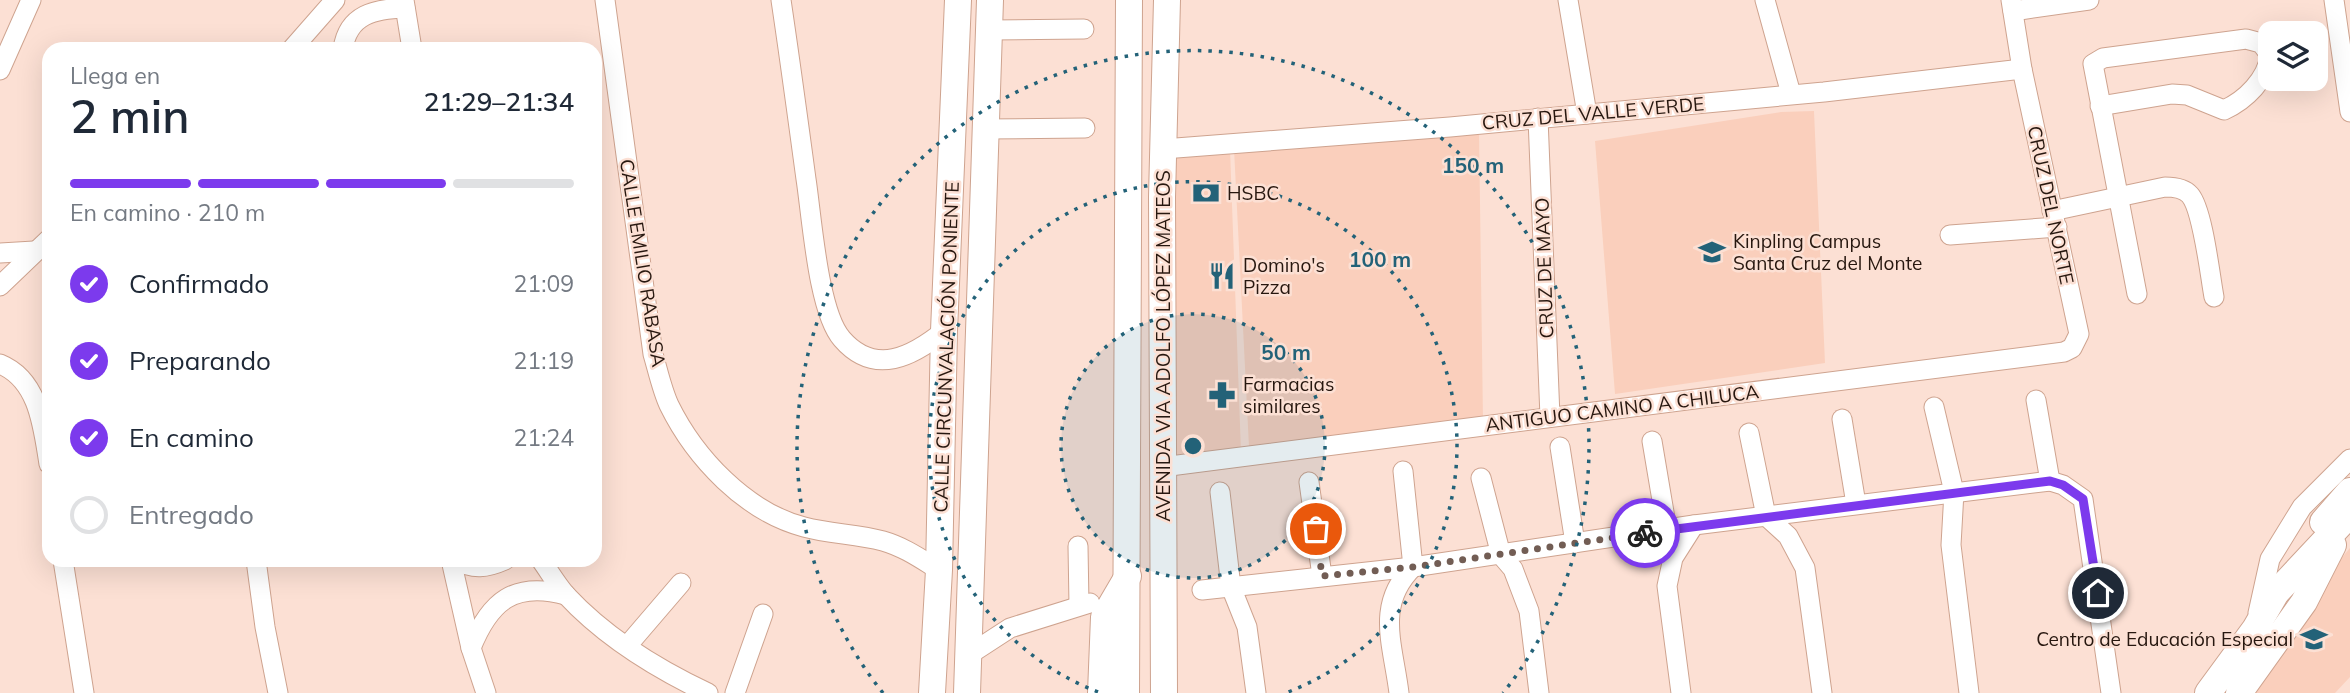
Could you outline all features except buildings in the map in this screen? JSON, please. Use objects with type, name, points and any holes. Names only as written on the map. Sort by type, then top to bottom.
[{"type":"main road","name":"CALLE CIRCUNVALACIÓN PONIENTE","points":[[932,693],[939,570],[944,331],[958,0]]},
{"type":"main road","name":"CALLE CIRCUNVALACIÓN PONIENTE","points":[[967,693],[983,129],[990,0]]},
{"type":"main road","name":"AVENIDA VIA ADOLFO LÓPEZ MATEOS","points":[[1126,693],[1129,0]]},
{"type":"main road","name":"AVENIDA VIA ADOLFO LÓPEZ MATEOS","points":[[1167,0],[1163,149],[1162,467],[1167,685]]},
{"type":"main road","points":[[2208,693],[2255,629],[2312,535],[2350,491]]},
{"type":"main road","points":[[2276,593],[2347,518]]},
{"type":"main road","points":[[2304,602],[2347,518]]},
{"type":"main road","points":[[2239,693],[2304,602],[2350,548]]},
{"type":"main road","points":[[1101,693],[1104,617],[1128,576]]},
{"type":"street","points":[[0,70],[31,0]]},
{"type":"street","points":[[298,42],[335,0]]},
{"type":"street","name":"CALLE EMILIO RABASA","points":[[605,0],[653,354],[669,404],[690,440],[716,471],[756,506],[779,520],[806,528],[882,541],[903,548],[939,570]]},
{"type":"street","points":[[781,0],[818,261],[827,305],[841,339],[865,358],[891,360],[920,351],[944,331]]},
{"type":"street","points":[[1568,0],[1587,114]]},
{"type":"street","points":[[1765,0],[1791,94]]},
{"type":"street","points":[[2012,5],[2090,0]]},
{"type":"street","points":[[2334,0],[2350,112]]},
{"type":"street","points":[[345,42],[349,27],[362,15],[404,4],[411,42]]},
{"type":"street","name":"CRUZ DEL NORTE","points":[[2012,5],[2022,69],[2079,334],[2077,341]]},
{"type":"street","points":[[989,30],[1084,29]]},
{"type":"street","points":[[2137,294],[2093,64],[2103,58],[2246,39],[2258,42]]},
{"type":"street","name":"CRUZ DEL VALLE VERDE","points":[[1163,149],[1587,114],[2022,69]]},
{"type":"street","points":[[2100,106],[2172,94],[2187,95],[2224,110],[2239,104],[2258,82]]},
{"type":"street","name":"CRUZ DE MAYO","points":[[1538,118],[1550,417]]},
{"type":"street","points":[[983,129],[1085,128]]},
{"type":"street","points":[[1951,234],[2054,219],[2117,197],[2165,187],[2178,187],[2190,195],[2197,209],[2214,297]]},
{"type":"street","points":[[0,253],[41,245]]},
{"type":"street","points":[[0,286],[41,245]]},
{"type":"street","name":"ANTIGUO CAMINO A CHILUCA","points":[[1162,467],[2064,352],[2077,341]]},
{"type":"street","points":[[0,364],[13,370],[29,387],[42,421]]},
{"type":"street","points":[[2036,400],[2050,481]]},
{"type":"street","points":[[1934,407],[1954,492],[1951,545],[1969,693]]},
{"type":"street","points":[[1842,419],[1856,505]]},
{"type":"street","points":[[1749,433],[1766,516],[1788,536],[1805,568],[1822,693]]},
{"type":"street","points":[[1652,441],[1667,530]]},
{"type":"street","points":[[1560,447],[1575,543]]},
{"type":"street","points":[[2255,629],[2270,559],[2302,507],[2350,460]]},
{"type":"street","points":[[1404,471],[1413,567]]},
{"type":"street","points":[[1481,478],[1501,555],[1513,569],[1529,611],[1539,693]]},
{"type":"street","points":[[1202,590],[1413,567],[1694,525],[2050,481],[2063,485],[2083,499],[2111,693]]},
{"type":"street","points":[[1309,482],[1322,576]]},
{"type":"street","points":[[1220,492],[1231,587],[1247,627],[1256,693]]},
{"type":"street","points":[[1681,693],[1667,586],[1673,558],[1694,525]]},
{"type":"street","points":[[968,656],[1010,628],[1085,604],[1078,546]]},
{"type":"street","points":[[65,567],[83,693]]},
{"type":"street","points":[[257,567],[278,693]]},
{"type":"street","points":[[453,567],[471,648],[486,693]]},
{"type":"street","points":[[472,567],[490,567]]},
{"type":"street","points":[[546,567],[566,595],[627,646],[675,677],[708,693]]},
{"type":"street","points":[[1399,693],[1389,618],[1390,601],[1398,582],[1413,567]]},
{"type":"street","points":[[627,646],[681,583]]},
{"type":"street","points":[[471,648],[482,619],[496,604],[524,592],[544,589],[566,595]]},
{"type":"street","points":[[734,693],[764,614]]},
{"type":"shaded area","name":"Kinpling Campus Santa Cruz del Monte","points":[[1814,111],[1825,363],[1615,394],[1595,141],[1781,112]]},
{"type":"shaded area","points":[[1479,129],[1483,420],[1249,447],[1234,149]]},
{"type":"shaded area","points":[[1230,149],[1241,452],[1168,463],[1164,153]]},
{"type":"shaded area","name":"Centro de Educación Especial","points":[[2350,548],[2350,677],[2335,693],[2240,693],[2304,602]]},
{"type":"way so far","points":[[1316,529],[1322,576],[1413,567],[1645,533]]},
{"type":"place","name":"HSBC","points":[[1206,193]]},
{"type":"place","name":"Kinpling Campus Santa Cruz del Monte","points":[[1712,252]]},
{"type":"place","name":"Domino's Pizza","points":[[1222,276]]},
{"type":"place","name":"Farmacias similares","points":[[1222,395]]},
{"type":"place","name":"Centro de Educación Especial","points":[[2314,639]]},
{"type":"route","points":[[1645,533],[2031,481],[2050,481],[2063,485],[2083,499],[2098,593]]}]
